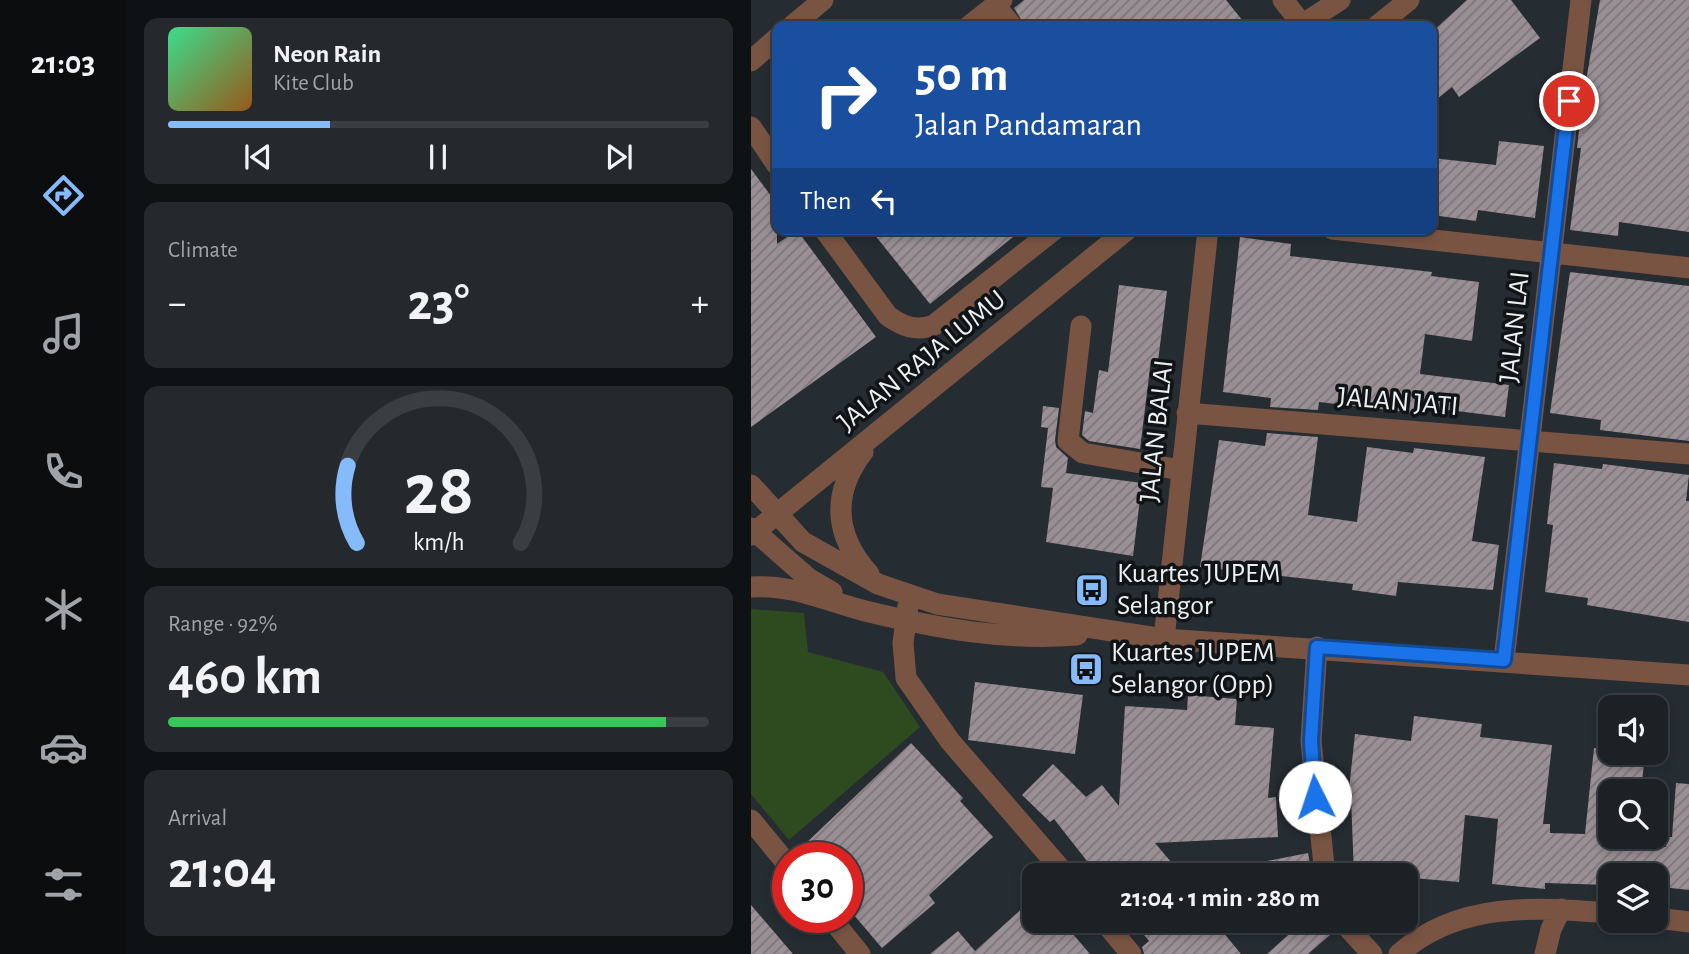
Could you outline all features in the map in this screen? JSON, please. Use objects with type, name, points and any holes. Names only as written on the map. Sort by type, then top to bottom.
[{"type":"street","points":[[798,21],[823,0]]},
{"type":"street","points":[[1283,0],[1298,21]]},
{"type":"street","points":[[1307,21],[1340,0]]},
{"type":"street","points":[[1383,21],[1409,0]]},
{"type":"street","name":"JALAN LAI","points":[[1504,660],[1581,0]]},
{"type":"street","points":[[976,21],[999,3],[1009,21]]},
{"type":"street","points":[[751,61],[772,42]]},
{"type":"street","points":[[751,127],[772,158]]},
{"type":"street","points":[[828,235],[888,316],[901,326],[923,329],[934,325],[1047,235]]},
{"type":"street","name":"JALAN RAJA LUMU","points":[[752,532],[1121,235]]},
{"type":"street","name":"JALAN BALAI","points":[[1164,639],[1207,235]]},
{"type":"street","points":[[1388,235],[1689,268]]},
{"type":"street","points":[[1081,326],[1068,441],[1083,453],[1181,470]]},
{"type":"street","name":"JALAN JATI","points":[[1187,413],[1689,454]]},
{"type":"street","points":[[874,436],[843,485],[841,525],[852,556],[878,584]]},
{"type":"street","points":[[751,485],[803,542],[878,584],[911,597],[1107,632],[1164,639],[1317,647],[1689,675]]},
{"type":"street","points":[[752,532],[808,578],[864,610]]},
{"type":"street","points":[[751,587],[783,586],[864,610],[957,632],[1010,637],[1107,632]]},
{"type":"street","points":[[911,597],[904,619],[906,678],[950,740],[1056,863]]},
{"type":"street","points":[[1317,647],[1311,741],[1324,863]]},
{"type":"street","points":[[751,820],[772,846]]},
{"type":"street","points":[[1399,954],[1416,939],[1475,916],[1509,908],[1598,912]]},
{"type":"street","points":[[1545,954],[1551,929],[1561,909]]},
{"type":"street","points":[[1668,919],[1689,922]]},
{"type":"street","points":[[843,933],[860,954]]},
{"type":"street","points":[[1114,933],[1131,954]]},
{"type":"street","points":[[1353,933],[1372,954]]},
{"type":"green space","points":[[751,609],[804,613],[808,652],[883,672],[920,727],[789,840],[751,794]]},
{"type":"building","points":[[1024,0],[1226,0],[1243,21],[1022,21],[1014,8]]},
{"type":"building","points":[[1467,0],[1511,0],[1540,38],[1459,97],[1452,87],[1437,99],[1437,27]]},
{"type":"building","points":[[1600,0],[1689,0],[1689,232],[1619,222],[1618,236],[1570,230],[1581,148],[1577,148],[1582,104]]},
{"type":"building","points":[[1499,141],[1544,146],[1535,218],[1478,210],[1476,221],[1437,216],[1437,159],[1496,165]]},
{"type":"building","points":[[751,169],[772,197],[772,235],[777,235],[777,244],[790,235],[801,235],[876,337],[751,427]]},
{"type":"building","points":[[875,235],[1016,235],[930,304]]},
{"type":"building","points":[[1240,237],[1291,244],[1290,256],[1432,272],[1431,276],[1479,282],[1472,341],[1425,334],[1420,374],[1509,385],[1505,417],[1416,406],[1415,413],[1319,402],[1318,410],[1270,407],[1271,398],[1223,392]]},
{"type":"building","points":[[1570,272],[1689,286],[1689,441],[1600,430],[1601,420],[1550,413]]},
{"type":"building","points":[[1119,285],[1167,291],[1158,361],[1151,360],[1140,449],[1089,441],[1082,435],[1085,411],[1093,413],[1099,370],[1108,372]]},
{"type":"building","points":[[1043,406],[1059,408],[1055,440],[1056,447],[1068,458],[1066,473],[1142,483],[1133,556],[1046,542],[1053,488],[1041,487],[1048,428],[1041,427]]},
{"type":"building","points":[[1267,433],[1318,437],[1308,515],[1357,522],[1367,447],[1413,453],[1414,448],[1485,457],[1472,541],[1499,545],[1493,590],[1398,582],[1396,596],[1352,590],[1353,584],[1200,567],[1219,440],[1265,446]]},
{"type":"building","points":[[1554,463],[1602,469],[1603,464],[1689,475],[1686,501],[1689,501],[1689,622],[1587,605],[1588,598],[1545,592],[1553,525],[1547,524]]},
{"type":"building","points":[[975,682],[1083,695],[1075,754],[968,740]]},
{"type":"building","points":[[1188,695],[1237,699],[1235,725],[1274,728],[1268,798],[1276,797],[1278,837],[1155,843],[1172,863],[1089,863],[1054,819],[1050,822],[1022,795],[1053,764],[1086,797],[1102,785],[1119,806],[1125,706],[1187,710]]},
{"type":"building","points":[[1414,716],[1482,724],[1480,737],[1552,745],[1543,824],[1550,824],[1550,833],[1585,834],[1594,748],[1598,748],[1598,765],[1644,765],[1642,779],[1598,779],[1598,849],[1668,849],[1668,837],[1672,837],[1676,783],[1689,784],[1689,890],[1668,888],[1668,863],[1598,863],[1598,885],[1545,883],[1545,889],[1492,884],[1498,819],[1465,815],[1459,882],[1418,878],[1418,863],[1354,863],[1351,798],[1348,798],[1355,734],[1411,741]]},
{"type":"building","points":[[911,743],[963,798],[960,801],[993,837],[929,895],[935,903],[882,948],[863,926],[863,842],[807,842]]},
{"type":"building","points":[[1308,853],[1310,863],[1257,863]]},
{"type":"building","points":[[751,905],[772,933],[775,933],[793,954],[751,954]]},
{"type":"building","points":[[1022,909],[1022,933],[1072,933],[1090,954],[930,954],[958,931],[975,951]]},
{"type":"building","points":[[1143,933],[1224,933],[1241,954],[1144,954],[1142,947],[1149,941]]},
{"type":"building","points":[[1290,933],[1330,935],[1308,954],[1267,954]]},
{"type":"place","name":"Kuartes JUPEM Selangor","points":[[1092,590]]},
{"type":"place","name":"Kuartes JUPEM Selangor (Opp)","points":[[1086,669]]},
{"type":"route","points":[[1315,797],[1311,741],[1317,647],[1504,660],[1569,101]]}]
